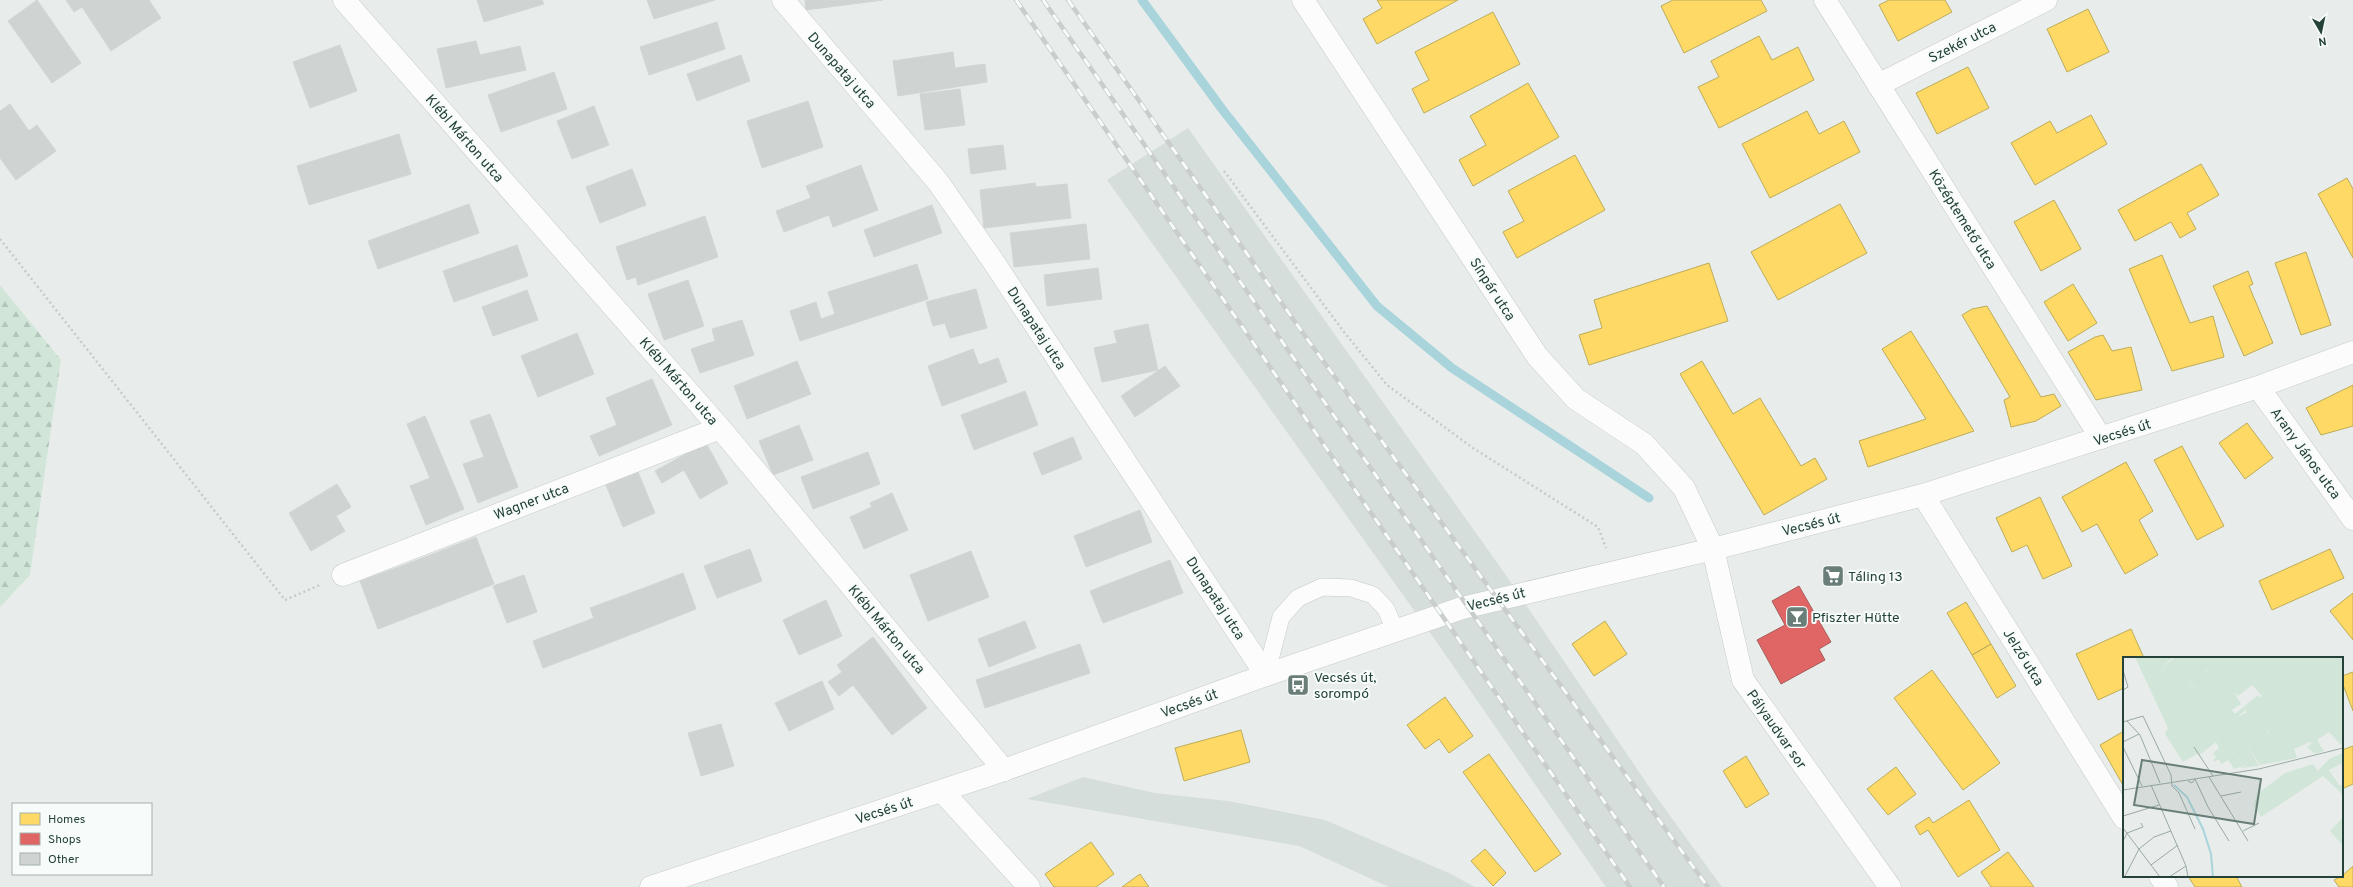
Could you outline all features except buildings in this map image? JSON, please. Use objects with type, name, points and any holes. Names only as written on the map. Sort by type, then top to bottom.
[{"type":"street","name":"Klébl Márton utca","points":[[344,0],[720,428],[1004,770]]},
{"type":"street","name":"Dunapataj utca","points":[[783,0],[938,182],[993,262],[1266,675]]},
{"type":"street","name":"Sínpár utca","points":[[1303,0],[1537,356],[1576,399],[1644,444],[1684,488],[1712,549]]},
{"type":"street","name":"Középtemető utca","points":[[1825,0],[2101,438]]},
{"type":"street","name":"Szekér utca","points":[[1878,85],[2046,0]]},
{"type":"street","name":"Vecsés út","points":[[651,887],[1004,770],[1266,675],[1396,632],[1462,608],[1712,549],[1923,495],[2258,387],[2353,352]]},
{"type":"street","name":"Arany János utca","points":[[2258,387],[2353,519]]},
{"type":"street","name":"Wagner utca","points":[[343,575],[720,428]]},
{"type":"street","name":"Jelző utca","points":[[1923,495],[2123,816]]},
{"type":"street","name":"Pályaudvar sor","points":[[1712,549],[1743,680],[1890,887]]},
{"type":"street","points":[[942,791],[1029,887]]},
{"type":"street","points":[[2161,877],[2167,887]]},
{"type":"lane","points":[[1266,675],[1281,616],[1298,598],[1322,587],[1351,588],[1373,595],[1386,609],[1396,632]]},
{"type":"path","points":[[1224,171],[1344,332],[1387,385],[1473,448],[1598,527],[1614,571]]},
{"type":"path","points":[[0,239],[286,600],[343,575]]},
{"type":"shaded area","points":[[1188,128],[1503,571],[1652,791],[1722,887],[1606,887],[1438,644],[1107,180]]},
{"type":"shaded area","points":[[1083,777],[1155,793],[1228,801],[1325,820],[1449,873],[1475,887],[1389,887],[1299,846],[1027,799]]},
{"type":"green space","points":[[0,285],[61,360],[30,575],[0,607]]},
{"type":"waterway","points":[[1142,0],[1222,109],[1377,306],[1452,368],[1649,498]]},
{"type":"railway","points":[[1016,0],[1630,887]]},
{"type":"railway","points":[[1043,0],[1664,887]]},
{"type":"railway","points":[[1068,0],[1305,336],[1708,887]]},
{"type":"place","name":"Táling 13","points":[[1833,576]]},
{"type":"place","name":"Pfiszter Hütte","points":[[1797,617]]},
{"type":"place","name":"Vecsés út, sorompó","points":[[1298,685]]}]
